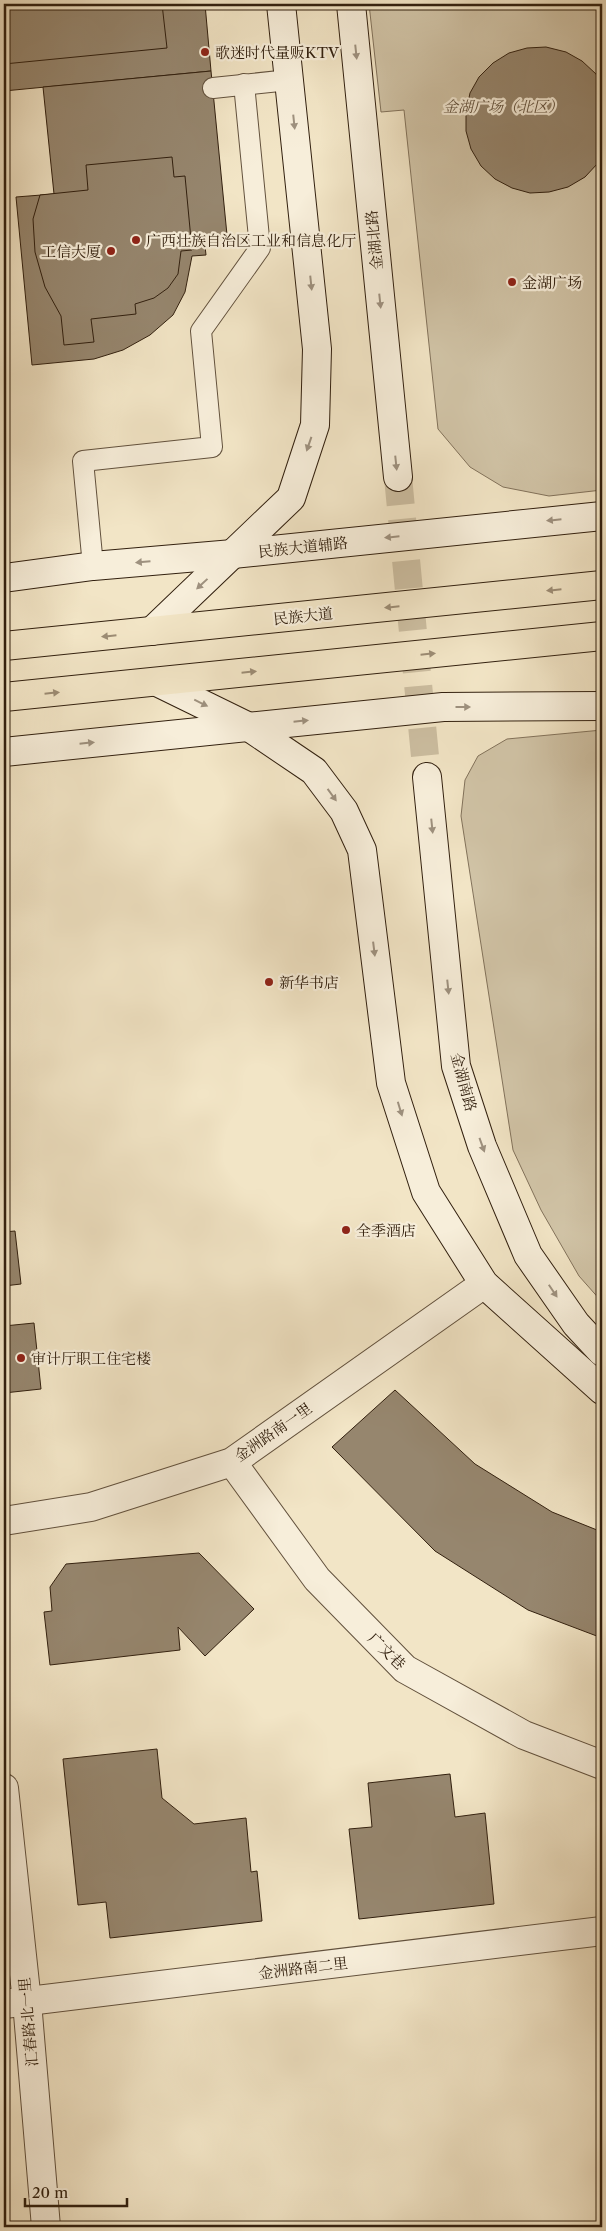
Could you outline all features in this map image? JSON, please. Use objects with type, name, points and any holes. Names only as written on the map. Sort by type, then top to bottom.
[{"type":"highway","name":"民族大道","points":[[4,646],[602,585]]},
{"type":"highway","points":[[4,698],[602,636]]},
{"type":"street","points":[[152,631],[290,498],[315,425],[317,349],[281,4]]},
{"type":"street","name":"金湖北路","points":[[351,4],[398,477]]},
{"type":"street","name":"民族大道辅路","points":[[4,578],[93,566],[233,554],[602,516]]},
{"type":"street","points":[[157,682],[249,726],[314,771],[344,811],[362,850],[391,1083],[426,1192],[484,1284],[602,1390]]},
{"type":"street","points":[[4,752],[443,707],[602,706]]},
{"type":"street","name":"金湖南路","points":[[427,777],[456,1066],[482,1146],[528,1255],[576,1324],[602,1352]]},
{"type":"street","name":"金洲路南一里","points":[[4,1521],[91,1507],[232,1462],[484,1284]]},
{"type":"street","name":"广文巷","points":[[232,1462],[317,1579],[405,1669],[524,1735],[602,1765]]},
{"type":"street","name":"汇春路北一里","points":[[4,1788],[15,2003],[46,2227]]},
{"type":"street","name":"金洲路南二里","points":[[15,2003],[602,1930]]},
{"type":"lane","points":[[213,88],[289,80]]},
{"type":"lane","points":[[93,566],[83,461],[212,447],[201,330],[260,248],[244,84]]},
{"type":"green space","name":"金湖广场（北区）","points":[[369,4],[602,4],[602,490],[549,496],[503,487],[470,467],[438,429],[404,110],[381,112]]},
{"type":"green space","points":[[602,730],[602,1302],[579,1276],[541,1210],[513,1150],[461,816],[465,780],[478,756],[507,739]]},
{"type":"building","points":[[4,4],[205,4],[211,71],[4,91]]},
{"type":"building","points":[[4,4],[162,4],[167,48],[4,64]]},
{"type":"building","points":[[546,47],[566,52],[582,61],[596,74],[602,85],[602,156],[585,177],[568,187],[549,192],[530,193],[512,188],[495,179],[481,166],[471,149],[466,131],[466,112],[470,93],[479,77],[493,63],[509,53],[527,48]]},
{"type":"building","points":[[211,71],[227,235],[204,237],[206,255],[192,256],[185,292],[173,315],[150,335],[123,350],[94,359],[32,365],[16,197],[54,194],[43,87]]},
{"type":"building","name":"工信大厦","points":[[172,157],[174,177],[185,176],[192,250],[181,251],[178,274],[168,288],[154,298],[135,304],[136,314],[91,319],[94,342],[64,345],[61,316],[45,287],[35,252],[33,219],[40,195],[88,190],[86,165]]},
{"type":"building","points":[[15,1231],[21,1284],[4,1286],[4,1232]]},
{"type":"building","name":"审计厅职工住宅楼","points":[[34,1323],[41,1389],[4,1393],[4,1326]]},
{"type":"building","points":[[395,1390],[475,1464],[552,1512],[602,1532],[602,1638],[528,1610],[435,1551],[332,1447]]},
{"type":"building","points":[[199,1553],[254,1609],[205,1656],[178,1627],[180,1650],[50,1665],[44,1612],[52,1611],[50,1587],[66,1564]]},
{"type":"building","points":[[157,1749],[162,1798],[194,1824],[246,1818],[251,1872],[257,1871],[262,1921],[110,1938],[106,1902],[78,1905],[63,1759]]},
{"type":"building","points":[[450,1774],[455,1817],[485,1813],[494,1904],[359,1919],[349,1829],[372,1827],[368,1783]]},
{"type":"tunnel","points":[[398,477],[427,777]]},
{"type":"place","name":"歌迷时代量贩KTV","points":[[205,52]]},
{"type":"place","name":"广西壮族自治区工业和信息化厅","points":[[136,240]]},
{"type":"place","name":"工信大厦","points":[[111,251]]},
{"type":"place","name":"金湖广场","points":[[512,282]]},
{"type":"place","name":"新华书店","points":[[269,982]]},
{"type":"place","name":"全季酒店","points":[[346,1230]]},
{"type":"place","name":"审计厅职工住宅楼","points":[[21,1358]]}]
